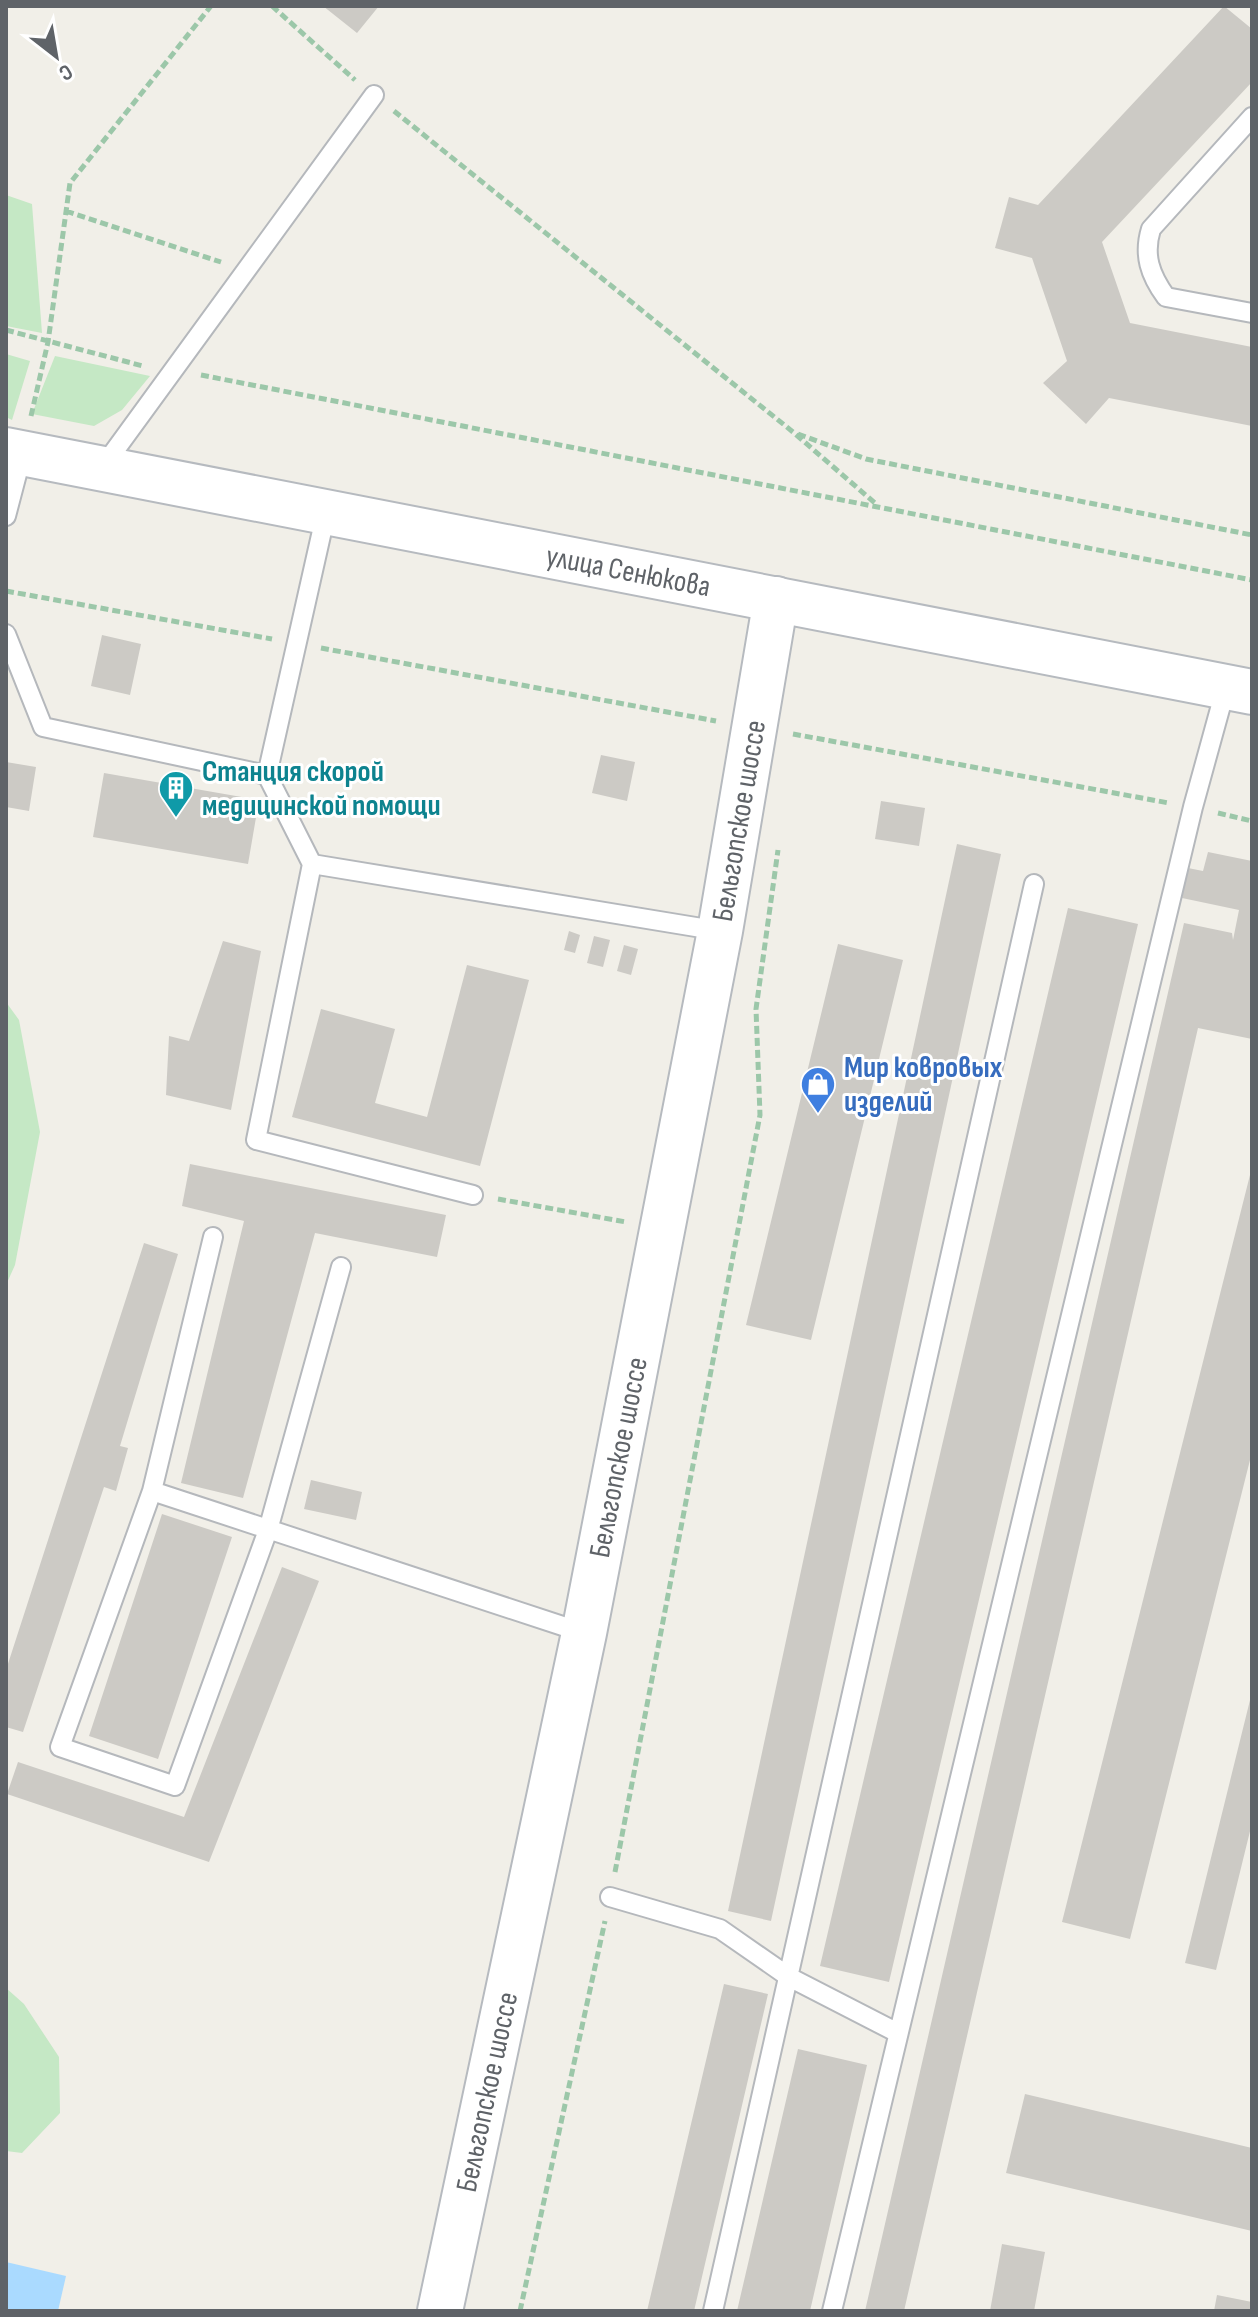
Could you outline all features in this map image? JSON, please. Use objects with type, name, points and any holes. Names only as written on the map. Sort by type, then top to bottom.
[{"type":"street","name":"улица Сенюкова","points":[[14,452],[1239,690]]},
{"type":"street","name":"Бельгопское шоссе","points":[[440,2311],[584,1633],[720,931],[773,731],[776,599]]},
{"type":"lane","points":[[101,470],[374,95]]},
{"type":"lane","points":[[1252,117],[1151,229],[1145,248],[1153,280],[1166,297],[1252,313]]},
{"type":"lane","points":[[6,516],[14,452]]},
{"type":"lane","points":[[326,513],[267,775],[312,864],[256,1140],[473,1195]]},
{"type":"lane","points":[[6,634],[43,727],[267,775]]},
{"type":"lane","points":[[832,2311],[896,2032],[1193,807],[1239,690]]},
{"type":"lane","points":[[312,864],[720,931]]},
{"type":"lane","points":[[713,2311],[1034,884]]},
{"type":"lane","points":[[213,1237],[152,1491],[60,1747],[175,1786],[268,1530],[341,1267]]},
{"type":"lane","points":[[152,1491],[584,1633]]},
{"type":"lane","points":[[610,1897],[720,1929],[789,1977],[896,2032]]},
{"type":"path","points":[[14,452],[48,342],[70,183],[211,6]]},
{"type":"path","points":[[272,6],[374,95],[793,432],[877,505]]},
{"type":"path","points":[[66,211],[229,265]]},
{"type":"path","points":[[6,330],[125,363],[877,505],[1252,580]]},
{"type":"path","points":[[793,432],[866,459],[1252,535]]},
{"type":"path","points":[[6,591],[1193,807],[1252,821]]},
{"type":"path","points":[[773,731],[792,750]]},
{"type":"path","points":[[520,2311],[610,1897],[760,1115],[756,1009],[779,841]]},
{"type":"path","points":[[473,1195],[662,1228]]},
{"type":"green space","points":[[6,195],[32,204],[42,333],[6,326]]},
{"type":"green space","points":[[6,354],[30,361],[12,420],[6,417]]},
{"type":"green space","points":[[55,356],[150,376],[122,410],[94,426],[32,414]]},
{"type":"green space","points":[[6,1002],[19,1020],[40,1132],[15,1265],[6,1285]]},
{"type":"green space","points":[[6,1988],[24,2004],[59,2057],[60,2113],[22,2153],[6,2151]]},
{"type":"water","points":[[6,2262],[66,2276],[58,2311],[6,2311]]},
{"type":"building","points":[[323,6],[379,6],[357,33]]},
{"type":"building","points":[[1224,6],[1252,29],[1252,82],[1102,242],[1130,323],[1252,347],[1252,426],[1109,398],[1086,424],[1043,383],[1067,361],[1032,258],[995,248],[1009,197],[1038,205]]},
{"type":"building","points":[[102,635],[141,644],[130,695],[91,686]]},
{"type":"building","points":[[601,755],[635,762],[627,801],[592,793]]},
{"type":"building","points":[[6,762],[36,767],[29,811],[6,807]]},
{"type":"building","name":"Станция скорой медицинской помощи","points":[[104,773],[259,800],[248,864],[93,837]]},
{"type":"building","points":[[881,801],[925,808],[919,846],[875,839]]},
{"type":"building","points":[[957,844],[1001,854],[771,1921],[728,1911]]},
{"type":"building","points":[[1208,852],[1252,861],[1252,1039],[1198,1028],[904,2311],[865,2311],[1184,923],[1232,933],[1233,940],[1239,910],[1182,898],[1188,868],[1203,871]]},
{"type":"building","points":[[1068,908],[1138,924],[889,1982],[820,1966]]},
{"type":"building","points":[[569,931],[580,935],[575,953],[564,950]]},
{"type":"building","points":[[594,936],[610,940],[603,967],[587,963]]},
{"type":"building","points":[[223,941],[261,951],[231,1110],[166,1095],[169,1036],[189,1041]]},
{"type":"building","points":[[838,944],[903,960],[811,1340],[746,1325]]},
{"type":"building","points":[[624,945],[638,949],[631,975],[617,971]]},
{"type":"building","points":[[467,965],[529,980],[480,1166],[292,1117],[321,1009],[395,1029],[375,1103],[427,1117]]},
{"type":"building","points":[[190,1164],[446,1215],[437,1257],[315,1233],[243,1498],[181,1483],[244,1221],[182,1206]]},
{"type":"building","points":[[1252,1167],[1252,1452],[1130,1939],[1062,1922]]},
{"type":"building","points":[[144,1243],[178,1254],[120,1446],[128,1448],[116,1491],[104,1487],[23,1732],[6,1727],[6,1670]]},
{"type":"building","points":[[311,1480],[362,1492],[356,1520],[304,1509]]},
{"type":"building","points":[[162,1514],[232,1537],[158,1759],[89,1736]]},
{"type":"building","points":[[282,1567],[319,1581],[209,1862],[7,1794],[18,1762],[184,1817]]},
{"type":"building","points":[[1252,1692],[1252,1823],[1216,1970],[1185,1963]]},
{"type":"building","points":[[724,1984],[768,1994],[694,2311],[647,2311]]},
{"type":"building","points":[[798,2049],[867,2065],[810,2311],[737,2311]]},
{"type":"building","points":[[1025,2094],[1252,2148],[1252,2231],[1006,2173]]},
{"type":"building","points":[[1002,2244],[1045,2252],[1034,2311],[990,2311]]},
{"type":"building","points":[[1217,2295],[1252,2302],[1252,2311],[1214,2311]]},
{"type":"place","name":"Станция скорой медицинской помощи","points":[[176,819]]},
{"type":"place","name":"Мир ковровых изделий","points":[[818,1115]]}]
